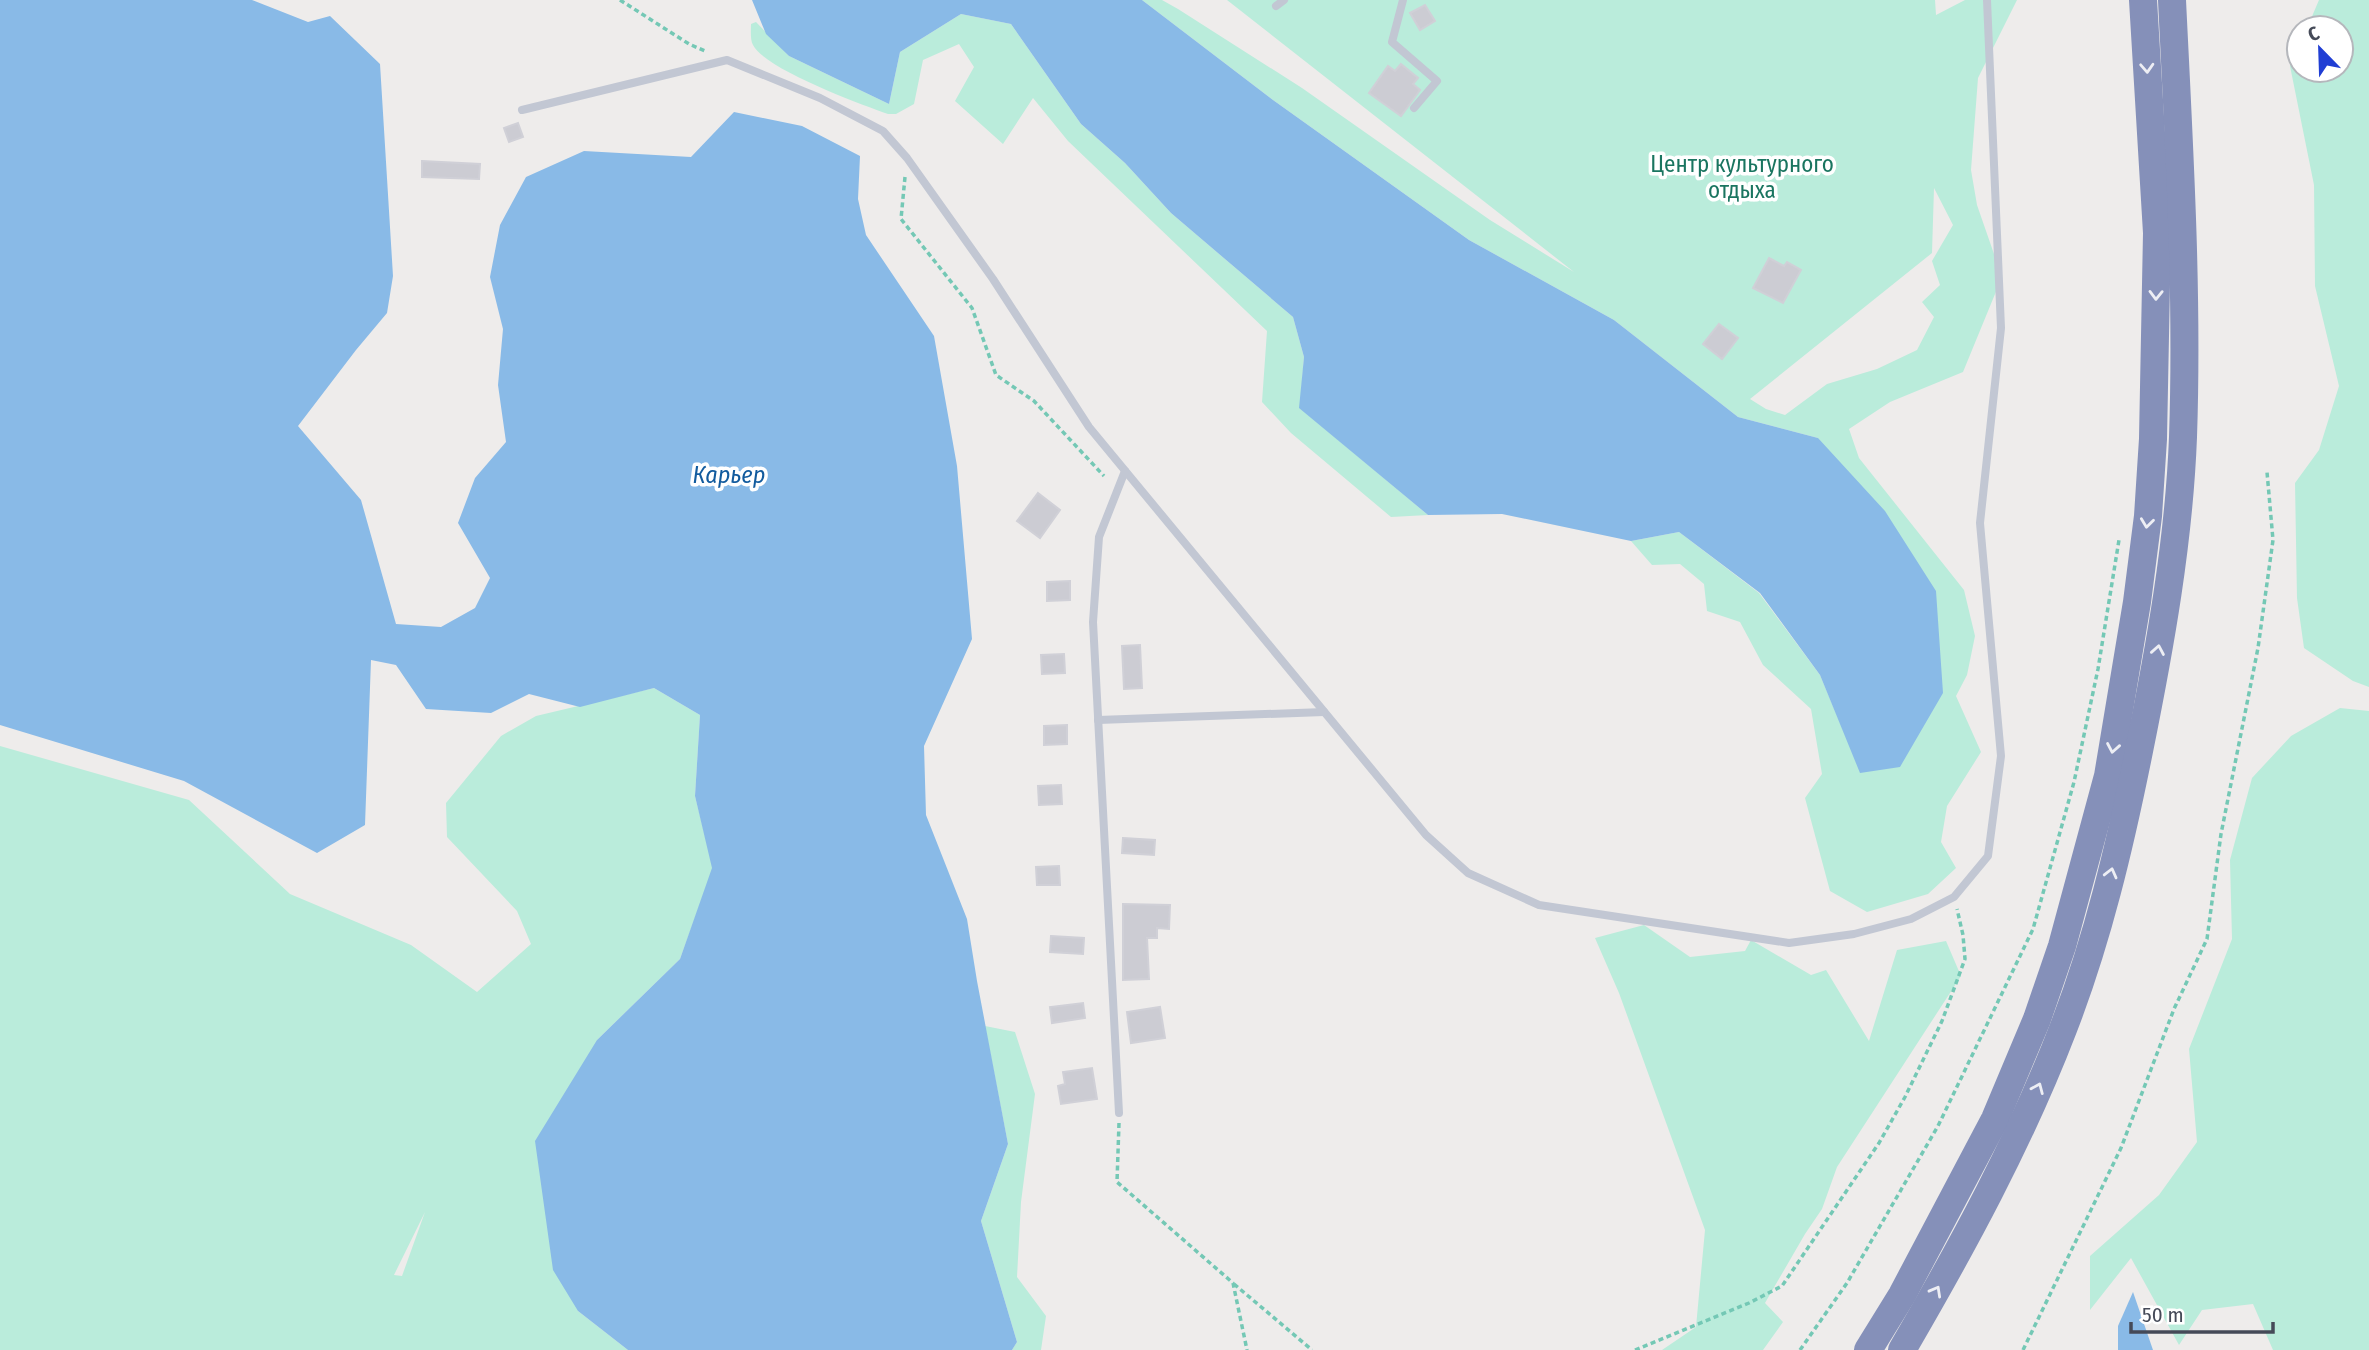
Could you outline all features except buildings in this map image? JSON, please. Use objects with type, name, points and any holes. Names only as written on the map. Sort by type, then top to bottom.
[{"type":"highway","points":[[1868,1350],[1902,1295],[1995,1119],[2037,1019],[2062,946],[2108,776],[2137,602],[2148,516],[2153,439],[2157,233],[2143,0]]},
{"type":"highway","points":[[1902,1350],[1980,1210],[2022,1126],[2063,1030],[2092,949],[2151,694],[2176,528],[2183,438],[2183,233],[2172,0]]},
{"type":"lane","points":[[1276,6],[1284,0]]},
{"type":"lane","points":[[1403,0],[1392,42],[1437,81],[1414,108]]},
{"type":"lane","points":[[522,110],[727,60],[820,98],[883,131],[907,158],[993,279],[1089,427],[1434,843],[1468,873],[1539,905],[1789,943],[1854,934],[1910,919],[1954,897],[1989,856],[2001,756],[1980,523],[2001,328],[1987,0]]},
{"type":"lane","points":[[1119,1113],[1093,622],[1099,537],[1125,471]]},
{"type":"lane","points":[[1098,720],[1324,712]]},
{"type":"path","points":[[620,0],[689,44],[727,60]]},
{"type":"path","points":[[907,158],[901,219],[972,308],[996,375],[1034,401],[1104,476]]},
{"type":"path","points":[[2023,1350],[2121,1148],[2174,1009],[2207,939],[2221,834],[2258,648],[2273,540],[2267,472]]},
{"type":"path","points":[[1800,1350],[1847,1283],[1938,1126],[2033,929],[2077,769],[2098,669],[2120,538]]},
{"type":"path","points":[[1635,1350],[1749,1303],[1782,1286],[1879,1143],[1942,1021],[1965,959],[1963,935],[1954,897]]},
{"type":"path","points":[[1119,1113],[1117,1182],[1312,1350]]},
{"type":"path","points":[[1233,1283],[1247,1350]]},
{"type":"green space","name":"Центр культурного отдыха","points":[[1142,0],[1162,0],[1178,9],[1302,88],[1490,220],[1574,272],[1227,0],[1935,0],[1936,15],[1965,0],[2017,0],[1978,78],[1971,170],[1977,205],[2002,277],[1963,372],[1890,402],[1849,429],[1859,458],[1964,590],[1975,636],[1967,675],[1956,696],[1981,752],[1947,806],[1941,842],[1956,868],[1928,894],[1867,912],[1830,891],[1805,798],[1822,774],[1811,709],[1763,665],[1740,622],[1707,611],[1704,584],[1680,564],[1652,565],[1631,541],[1679,532],[1759,593],[1820,675],[1861,773],[1818,438],[1738,417],[1614,320],[1469,240],[1273,100]],"holes":[[[1934,188],[1953,225],[1932,261],[1940,285],[1922,302],[1934,317],[1917,350],[1877,369],[1827,384],[1785,415],[1766,409],[1750,399],[1932,253]]]},
{"type":"green space","points":[[2319,0],[2369,0],[2369,687],[2353,681],[2304,648],[2297,598],[2295,483],[2319,450],[2339,386],[2315,286],[2314,185],[2294,84],[2355,84],[2355,14],[2313,14]]},
{"type":"green space","points":[[961,14],[1011,24],[1081,124],[1125,163],[1171,213],[1293,317],[1304,357],[1300,408],[1428,515],[1391,517],[1291,433],[1262,402],[1267,331],[1068,141],[1033,98],[1003,144],[955,101],[974,67],[959,44],[923,60],[914,104],[896,114],[888,114],[794,75],[761,54],[751,38],[751,24],[756,22],[789,56],[889,104],[900,52]]},
{"type":"green space","points":[[654,688],[700,715],[695,796],[713,868],[680,959],[597,1040],[578,1311],[628,1350],[0,1350],[0,746],[189,800],[290,894],[411,945],[477,992],[531,944],[517,911],[447,837],[446,803],[501,736],[536,716]],"holes":[[[425,1212],[402,1276],[394,1275]]]},
{"type":"green space","points":[[2340,708],[2369,711],[2369,1350],[2273,1350],[2253,1304],[2202,1310],[2179,1345],[2131,1258],[2090,1310],[2090,1256],[2159,1195],[2197,1142],[2189,1049],[2232,939],[2230,860],[2252,778],[2291,736]]},
{"type":"green space","points":[[1644,925],[1690,957],[1745,951],[1751,940],[1811,975],[1826,970],[1869,1041],[1897,950],[1946,941],[1961,976],[1837,1167],[1822,1209],[1765,1303],[1783,1322],[1763,1350],[1662,1350],[1696,1327],[1705,1230],[1619,993],[1595,938]]},
{"type":"green space","points":[[985,1026],[1015,1032],[1035,1094],[1021,1202],[1017,1277],[1046,1316],[1041,1350],[1012,1350],[1017,1342],[981,1221],[1008,1144]]},
{"type":"water","name":"Карьер","points":[[0,0],[252,0],[308,22],[330,16],[380,64],[393,276],[387,313],[298,426],[361,500],[396,624],[441,627],[475,608],[490,578],[458,523],[475,478],[506,442],[498,385],[503,329],[490,277],[500,225],[526,177],[584,151],[691,157],[734,112],[802,126],[860,156],[858,199],[866,235],[934,336],[957,466],[972,639],[924,746],[926,815],[967,919],[1008,1144],[981,1221],[1017,1342],[1012,1350],[628,1350],[578,1311],[553,1270],[535,1141],[597,1040],[680,959],[712,868],[695,796],[700,715],[654,688],[580,707],[529,694],[491,713],[426,709],[396,665],[371,660],[365,825],[317,853],[184,781],[0,725]]},
{"type":"water","points":[[752,0],[1142,0],[1273,100],[1469,240],[1614,320],[1738,417],[1818,438],[1885,511],[1936,591],[1943,693],[1900,767],[1860,773],[1820,675],[1760,593],[1679,532],[1631,541],[1502,514],[1428,515],[1299,408],[1304,357],[1293,317],[1171,213],[1125,163],[1081,124],[1011,24],[961,14],[900,52],[889,104],[789,56],[766,34]]},
{"type":"water","points":[[2133,1292],[2153,1350],[2118,1350],[2118,1326]]}]
